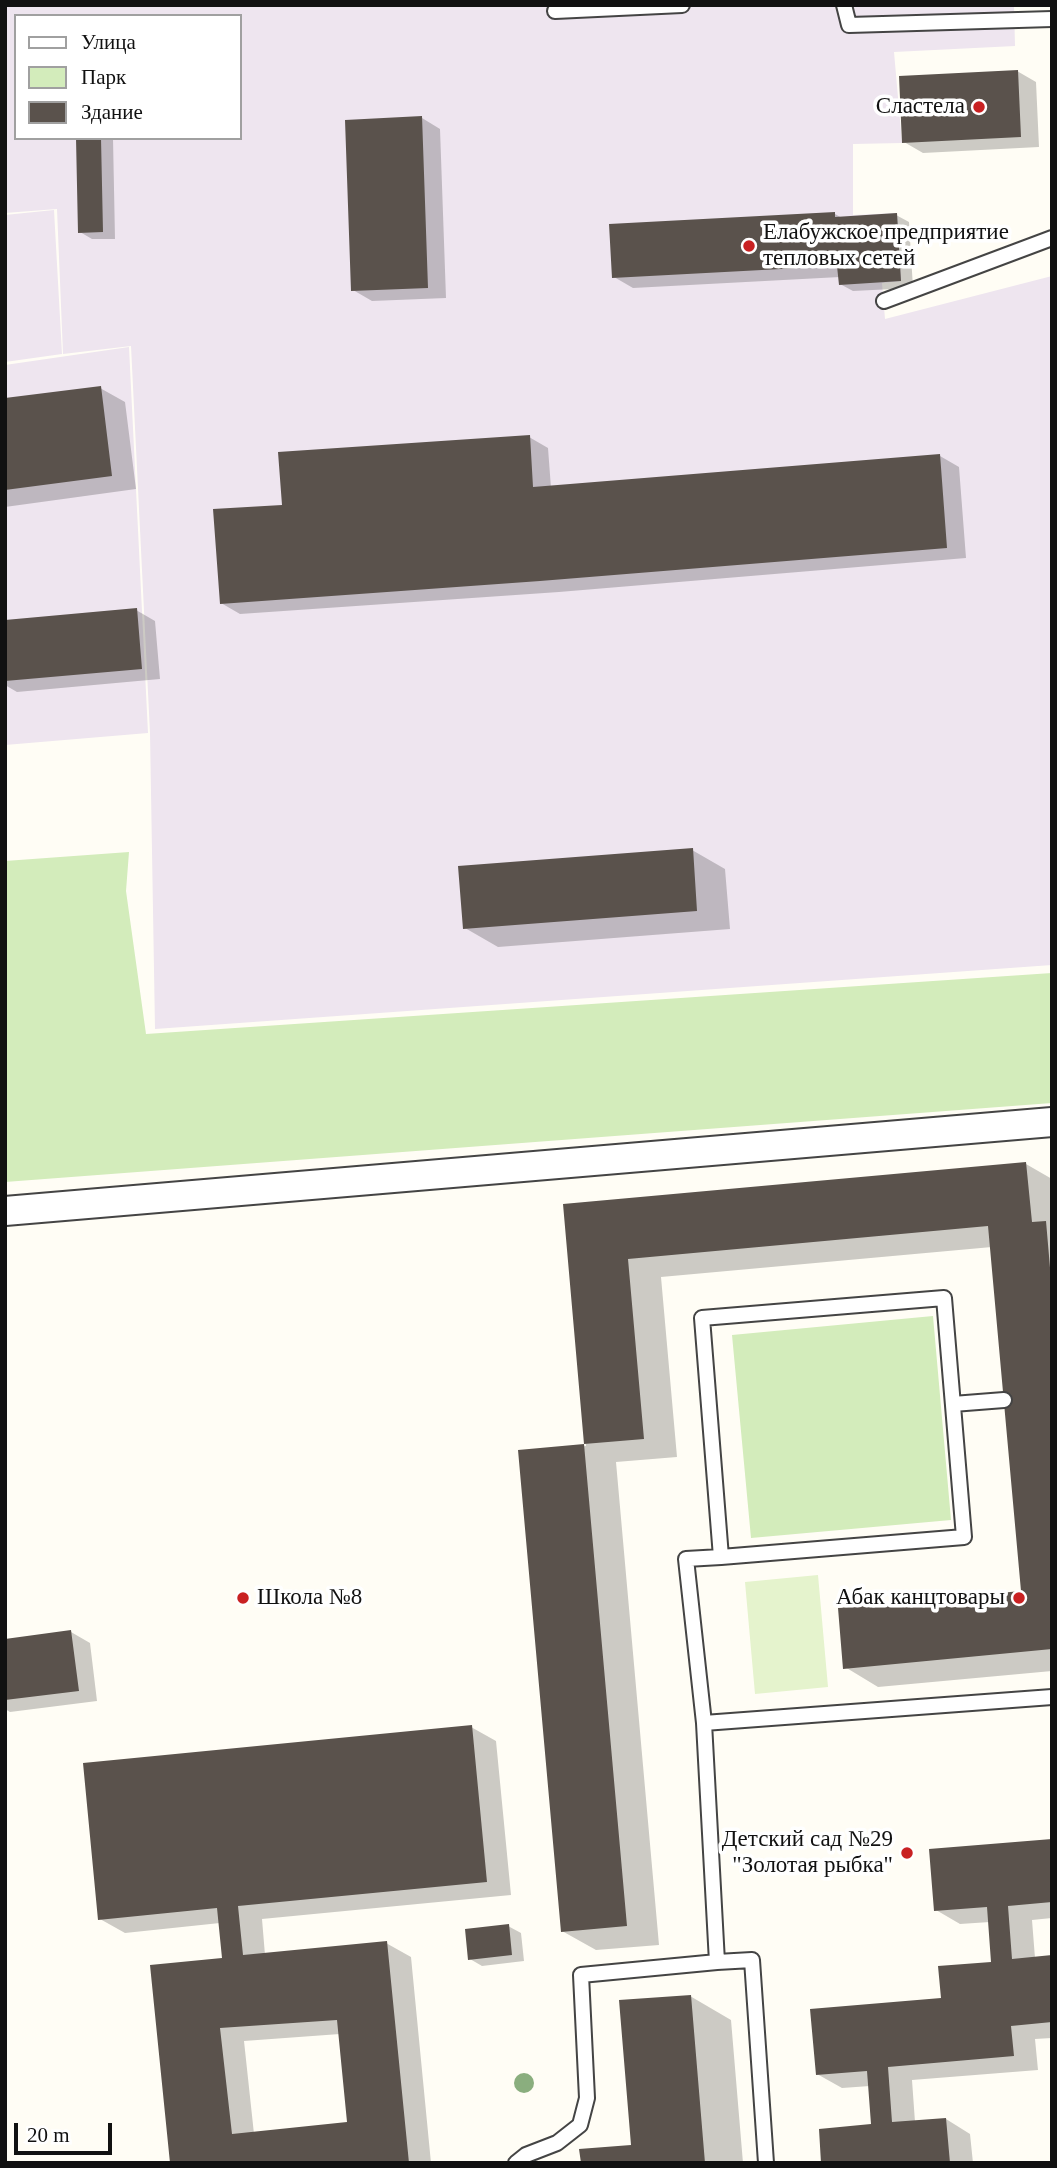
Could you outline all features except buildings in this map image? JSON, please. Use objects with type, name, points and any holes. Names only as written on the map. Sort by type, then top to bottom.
[{"type":"street","points":[[5,1211],[1052,1122]]},
{"type":"lane","points":[[555,11],[682,5]]},
{"type":"lane","points":[[844,5],[849,25],[1052,19]]},
{"type":"lane","points":[[884,301],[1052,238]]},
{"type":"lane","points":[[717,1962],[704,1723],[687,1559],[721,1557],[964,1536],[944,1298],[702,1318],[721,1557]]},
{"type":"lane","points":[[953,1404],[1004,1400]]},
{"type":"lane","points":[[704,1723],[1052,1697]]},
{"type":"lane","points":[[516,2163],[526,2155],[557,2143],[580,2125],[587,2098],[581,1975],[752,1960],[766,2163]]},
{"type":"shaded area","points":[[5,5],[1014,5],[1015,46],[894,52],[902,143],[853,144],[853,215],[897,213],[901,281],[882,283],[885,319],[1052,276],[1052,965],[155,1029],[150,733],[131,346],[63,354],[57,209],[5,213]]},
{"type":"shaded area","points":[[54,210],[62,354],[5,362],[5,215]]},
{"type":"shaded area","points":[[129,347],[148,733],[5,745],[5,365]]},
{"type":"green space","points":[[129,852],[126,891],[146,1034],[1052,973],[1052,1103],[5,1182],[5,861]]},
{"type":"green space","points":[[933,1316],[951,1520],[751,1538],[732,1335]]},
{"type":"green space","points":[[818,1575],[828,1687],[755,1694],[745,1582]]},
{"type":"place","name":"Сластела","points":[[979,107]]},
{"type":"place","name":"Елабужское предприятие тепловых сетей","points":[[749,246]]},
{"type":"place","name":"Школа №8","points":[[243,1598]]},
{"type":"place","name":"Абак канцтовары","points":[[1019,1598]]},
{"type":"place","name":"Детский сад №29 \"Золотая рыбка\"","points":[[907,1853]]}]
